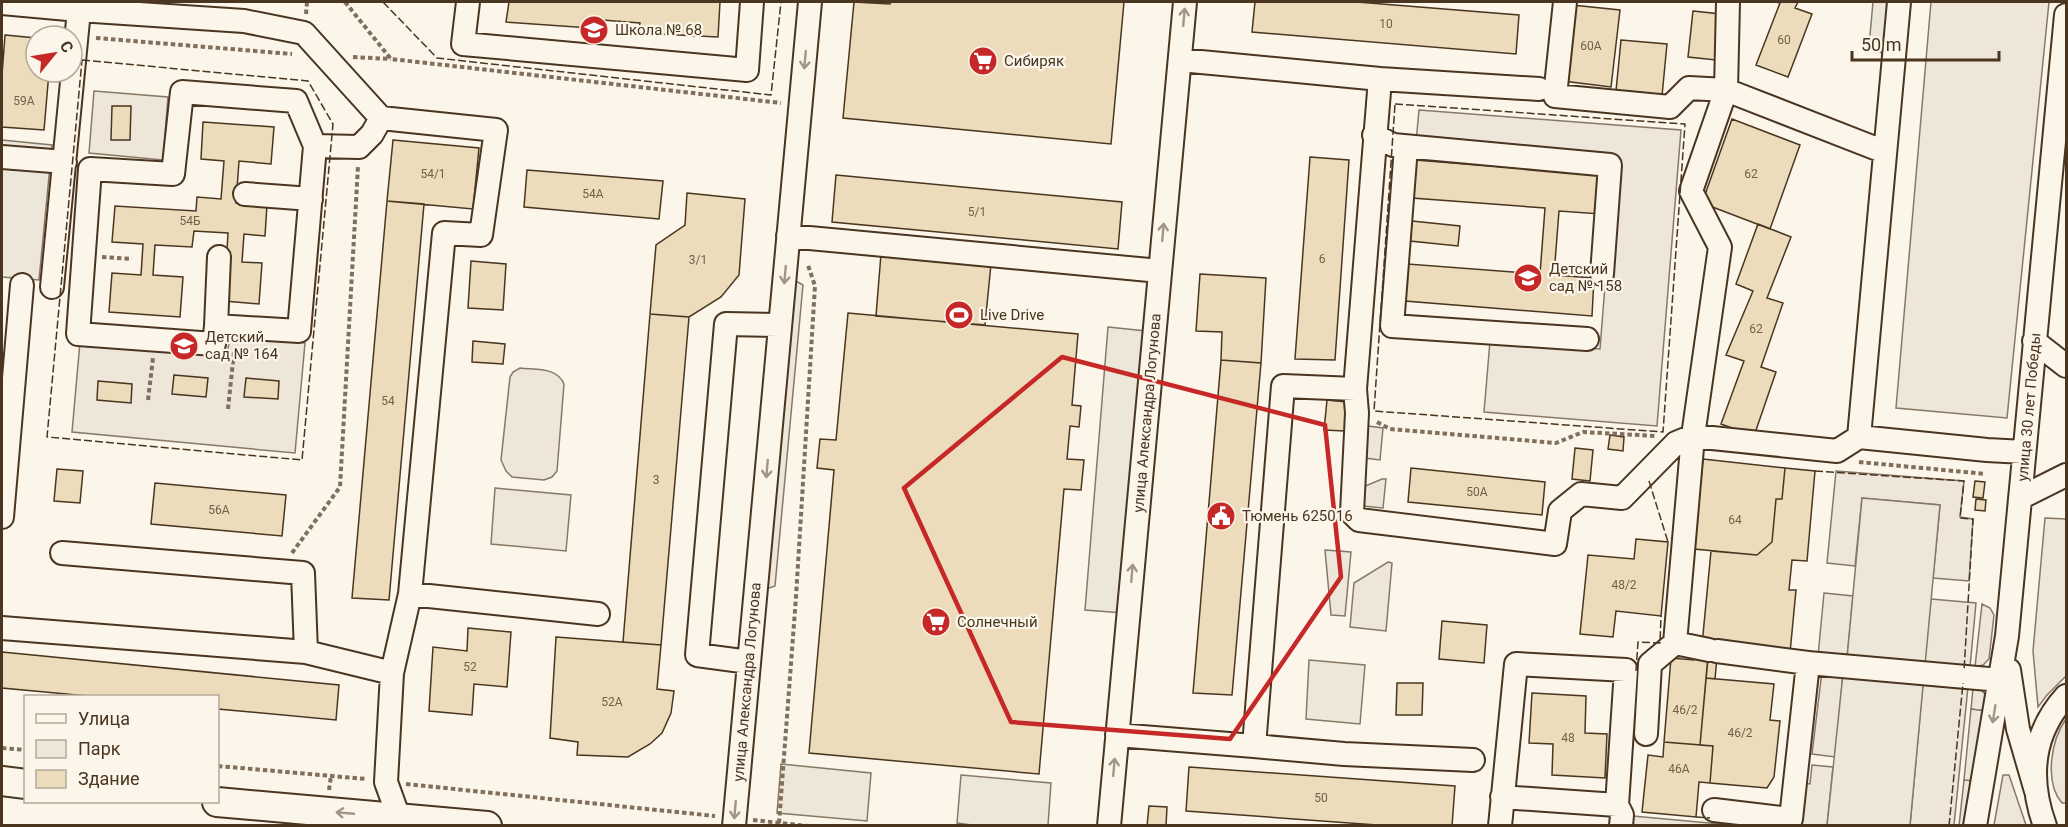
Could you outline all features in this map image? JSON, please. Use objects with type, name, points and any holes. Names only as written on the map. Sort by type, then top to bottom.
[{"type":"main road","points":[[2,781],[24,783]]},
{"type":"main road","points":[[219,801],[487,825]]},
{"type":"street","points":[[468,2],[464,44],[747,70],[752,2]]},
{"type":"street","name":"улица Александра Логунова","points":[[734,822],[780,325],[793,237],[800,105],[810,2]]},
{"type":"street","name":"улица Александра Логунова","points":[[1109,825],[1185,2]]},
{"type":"street","points":[[1565,2],[1555,96],[1670,107],[1689,88],[1726,90],[1885,152]]},
{"type":"street","points":[[1646,734],[1650,664],[1675,643],[1693,436],[1720,247],[1691,191],[1726,90],[1728,2]]},
{"type":"street","points":[[1859,436],[1899,2]]},
{"type":"street","points":[[2,3],[79,10],[245,11],[304,33],[381,118],[495,130],[481,235],[444,233],[410,594],[392,673],[386,782],[399,818]]},
{"type":"street","points":[[77,24],[79,10]]},
{"type":"street","name":"улица 30 лет Победы","points":[[2007,636],[2067,15]]},
{"type":"street","points":[[1180,60],[1380,79],[1539,89]]},
{"type":"street","points":[[1380,79],[1355,389],[1358,413],[1352,513],[1359,520],[1555,544],[1560,511],[1581,494],[1622,498],[1676,442],[1693,436],[1837,451],[1859,436],[2024,452]]},
{"type":"street","points":[[52,287],[72,84]]},
{"type":"street","points":[[219,257],[226,327],[214,344],[78,334],[90,169],[173,174],[182,92],[296,101],[315,146],[299,331],[226,327]]},
{"type":"street","points":[[315,146],[359,147],[372,134],[381,118]]},
{"type":"street","points":[[1374,135],[1393,146],[1610,165],[1602,274]]},
{"type":"street","points":[[1407,147],[1392,326],[1587,339]]},
{"type":"street","points":[[2,157],[65,162]]},
{"type":"street","points":[[2052,178],[2067,200]]},
{"type":"street","points":[[245,194],[311,199]]},
{"type":"street","points":[[793,237],[1160,271]]},
{"type":"street","points":[[2,517],[22,285]]},
{"type":"street","points":[[749,662],[697,656],[726,324],[780,325]]},
{"type":"street","points":[[2034,341],[2067,366]]},
{"type":"street","points":[[1254,746],[1283,386],[1355,389]]},
{"type":"street","points":[[2020,498],[2067,475]]},
{"type":"street","points":[[62,553],[303,573],[306,652]]},
{"type":"street","points":[[410,594],[598,614]]},
{"type":"street","points":[[2,628],[306,652],[392,673]]},
{"type":"street","points":[[1975,825],[2007,636]]},
{"type":"street","points":[[2007,636],[2013,706],[2045,825]]},
{"type":"street","points":[[1675,643],[1713,651],[1808,663],[2000,680]]},
{"type":"street","points":[[1714,810],[1791,819],[1808,663]]},
{"type":"street","points":[[1500,825],[1502,797],[1516,664],[1626,670],[1619,815],[1502,797]]},
{"type":"street","points":[[2036,791],[2035,772],[2040,738],[2050,715],[2067,696]]},
{"type":"street","points":[[1117,735],[1344,754],[1473,760]]},
{"type":"path","points":[[345,2],[392,59]]},
{"type":"path","points":[[84,38],[392,59],[800,105]]},
{"type":"path","points":[[279,571],[340,487],[359,147]]},
{"type":"path","points":[[779,822],[796,597],[815,286],[793,237]]},
{"type":"path","points":[[226,327],[228,409]]},
{"type":"path","points":[[148,400],[156,340]]},
{"type":"path","points":[[2,748],[24,750]]},
{"type":"path","points":[[219,766],[386,782],[734,822],[779,822],[808,825]]},
{"type":"highlighted area","points":[[1062,357],[1325,425],[1341,577],[1230,739],[1011,722],[904,488]]},
{"type":"green space","points":[[1931,2],[2049,2],[2007,418],[1896,408]]},
{"type":"green space","points":[[94,91],[168,97],[163,160],[89,153]]},
{"type":"green space","points":[[1419,110],[1681,130],[1657,426],[1484,412],[1490,341],[1600,349],[1615,158],[1416,142]]},
{"type":"green space","points":[[230,335],[305,343],[295,453],[72,432],[80,342],[227,356]]},
{"type":"green space","points":[[520,368],[551,372],[564,384],[557,471],[552,477],[544,480],[512,477],[501,460],[510,377]]},
{"type":"green space","points":[[1368,426],[1383,428],[1380,460],[1365,458]]},
{"type":"green space","points":[[1836,471],[1964,481],[1960,517],[1973,519],[1969,581],[1933,578],[1940,505],[1862,498],[1855,566],[1827,563]]},
{"type":"green space","points":[[1386,479],[1383,508],[1363,506],[1363,487]]},
{"type":"green space","points":[[495,488],[571,495],[566,551],[491,544]]},
{"type":"green space","points":[[2045,518],[2066,519],[2066,676],[2038,707],[2033,651]]},
{"type":"green space","points":[[1325,550],[1351,552],[1345,616],[1331,615]]},
{"type":"green space","points":[[1388,562],[1392,563],[1386,631],[1350,627],[1354,583]]},
{"type":"green space","points":[[1824,593],[1853,596],[1847,658],[1818,656]]},
{"type":"green space","points":[[1931,599],[1976,603],[1970,667],[1924,664]]},
{"type":"green space","points":[[1982,604],[1990,608],[1994,615],[1989,659],[1983,665],[1975,667]]},
{"type":"green space","points":[[1309,660],[1365,665],[1360,724],[1306,719]]},
{"type":"green space","points":[[1822,671],[1843,674],[1835,757],[1812,754]]},
{"type":"green space","points":[[1923,683],[1968,687],[1954,825],[1910,826]]},
{"type":"green space","points":[[1973,688],[1979,688],[1985,694],[1985,711],[1971,709]]},
{"type":"green space","points":[[2066,719],[2066,803],[2062,803],[2056,794],[2051,773],[2053,749]]},
{"type":"green space","points":[[1812,765],[1833,767],[1827,825],[1799,826],[1804,783],[1810,784]]},
{"type":"green space","points":[[2003,775],[2009,775],[2026,825],[1994,825]]},
{"type":"green space","points":[[1964,780],[1977,781],[1968,825],[1959,826]]},
{"type":"shaded area","points":[[1873,2],[1899,2],[1894,60],[1869,46]]},
{"type":"shaded area","points":[[2,140],[52,145],[39,280],[2,277]]},
{"type":"shaded area","points":[[785,275],[803,285],[775,586],[755,593]]},
{"type":"shaded area","points":[[1108,327],[1146,331],[1123,613],[1085,610]]},
{"type":"shaded area","points":[[1862,498],[1940,505],[1910,825],[1827,826],[1843,674],[1847,658]]},
{"type":"shaded area","points":[[1971,709],[1985,711],[1977,781],[1964,780]]},
{"type":"shaded area","points":[[781,764],[871,773],[867,821],[777,813]]},
{"type":"shaded area","points":[[961,775],[1051,783],[1048,825],[979,826],[957,823]]},
{"type":"shaded area","points":[[1622,815],[1720,824],[1621,826]]},
{"type":"building","points":[[509,2],[720,2],[718,37],[638,33],[640,23],[590,19],[590,28],[506,22]]},
{"type":"building","name":"Сибиряк","points":[[854,2],[890,4],[891,2],[1124,2],[1111,144],[843,118]]},
{"type":"building","points":[[1255,2],[1357,2],[1519,15],[1516,54],[1252,32]]},
{"type":"building","points":[[1776,2],[1798,2],[1795,8],[1812,14],[1788,77],[1756,65],[1780,3]]},
{"type":"building","points":[[1572,5],[1620,10],[1611,87],[1563,81]]},
{"type":"building","points":[[1693,11],[1721,14],[1716,60],[1688,57]]},
{"type":"building","points":[[5,35],[24,37],[24,84],[48,84],[44,130],[2,127]]},
{"type":"building","points":[[1621,40],[1667,44],[1662,96],[1616,91]]},
{"type":"building","points":[[112,106],[131,106],[130,140],[111,140]]},
{"type":"building","points":[[1732,119],[1800,145],[1770,229],[1702,203]]},
{"type":"building","points":[[203,122],[274,127],[271,164],[239,161],[236,203],[267,205],[265,236],[244,234],[242,262],[262,263],[259,304],[224,301],[228,233],[194,231],[192,247],[155,245],[153,275],[183,277],[180,317],[109,312],[112,273],[141,275],[143,244],[112,242],[115,206],[196,211],[197,197],[221,199],[224,161],[201,159]]},
{"type":"building","points":[[393,140],[479,148],[473,209],[387,201]]},
{"type":"building","points":[[1310,157],[1349,160],[1335,360],[1295,359]]},
{"type":"building","points":[[1415,160],[1604,175],[1601,214],[1559,211],[1554,275],[1594,278],[1592,316],[1405,301],[1408,264],[1540,274],[1545,208],[1412,198]]},
{"type":"building","points":[[527,170],[663,181],[659,219],[524,207]]},
{"type":"building","points":[[836,175],[1122,202],[1118,249],[832,222]]},
{"type":"building","points":[[687,193],[745,199],[739,275],[721,297],[689,317],[650,314],[656,245],[685,225]]},
{"type":"building","points":[[387,201],[424,204],[389,600],[352,598]]},
{"type":"building","points":[[1412,221],[1460,226],[1458,246],[1410,241]]},
{"type":"building","points":[[1758,224],[1791,237],[1767,298],[1783,303],[1761,367],[1776,372],[1754,436],[1721,424],[1744,361],[1726,355],[1753,291],[1736,284]]},
{"type":"building","points":[[881,254],[991,264],[985,325],[876,316]]},
{"type":"building","points":[[471,261],[506,264],[503,310],[468,308]]},
{"type":"building","points":[[1200,274],[1266,278],[1261,363],[1221,360],[1222,332],[1196,331]]},
{"type":"building","name":"Солнечный","points":[[848,313],[1078,334],[1072,405],[1081,406],[1079,427],[1070,426],[1067,459],[1084,460],[1081,490],[1064,489],[1039,774],[809,753],[834,470],[817,468],[820,439],[836,440]]},
{"type":"building","points":[[650,314],[689,317],[661,645],[623,642]]},
{"type":"building","points":[[473,341],[505,344],[503,364],[472,362]]},
{"type":"building","points":[[1221,360],[1261,363],[1232,695],[1193,693]]},
{"type":"building","points":[[174,375],[208,378],[206,397],[172,394]]},
{"type":"building","points":[[246,378],[279,381],[278,399],[244,397]]},
{"type":"building","points":[[98,381],[132,384],[131,403],[97,400]]},
{"type":"building","points":[[1327,400],[1347,402],[1345,431],[1324,430]]},
{"type":"building","points":[[1610,435],[1624,437],[1623,451],[1608,449]]},
{"type":"building","points":[[1575,448],[1593,450],[1590,481],[1572,479]]},
{"type":"building","points":[[1703,459],[1785,468],[1782,499],[1776,499],[1772,542],[1757,555],[1694,549]]},
{"type":"building","points":[[1411,468],[1545,482],[1542,515],[1408,502]]},
{"type":"building","points":[[1785,468],[1815,471],[1807,561],[1792,560],[1789,590],[1796,590],[1790,653],[1702,645],[1711,551],[1757,555],[1772,542],[1776,499],[1782,499]]},
{"type":"building","points":[[57,469],[83,471],[80,503],[54,501]]},
{"type":"building","points":[[1975,481],[1985,482],[1983,498],[1973,497]]},
{"type":"building","points":[[155,483],[286,495],[282,536],[151,524]]},
{"type":"building","points":[[1976,499],[1986,500],[1985,511],[1975,510]]},
{"type":"building","points":[[1636,539],[1668,542],[1661,616],[1616,611],[1613,637],[1580,634],[1588,555],[1634,559]]},
{"type":"building","points":[[1442,621],[1487,625],[1484,663],[1439,659]]},
{"type":"building","points":[[468,628],[511,632],[507,687],[474,684],[472,715],[429,711],[433,647],[467,651]]},
{"type":"building","points":[[556,637],[661,645],[657,689],[674,691],[671,713],[662,733],[650,744],[628,757],[577,755],[578,742],[550,738]]},
{"type":"building","points":[[1709,645],[1718,646],[1715,679],[1706,678]]},
{"type":"building","points":[[2,652],[339,685],[336,720],[219,709],[219,695],[77,695],[2,688]]},
{"type":"building","points":[[1695,657],[1708,658],[1700,745],[1664,742],[1671,658],[1694,660]]},
{"type":"building","points":[[1706,678],[1774,684],[1770,720],[1780,721],[1774,777],[1767,788],[1710,783],[1713,746],[1700,745]]},
{"type":"building","points":[[1397,683],[1423,683],[1422,715],[1396,715]]},
{"type":"building","points":[[1532,693],[1586,696],[1585,733],[1607,734],[1605,778],[1552,775],[1553,744],[1529,743]]},
{"type":"building","points":[[1664,742],[1713,746],[1710,783],[1699,782],[1696,817],[1642,812],[1648,755],[1663,757]]},
{"type":"building","points":[[1189,767],[1455,786],[1452,826],[1391,826],[1186,811]]},
{"type":"building","points":[[1149,806],[1167,807],[1166,826],[1147,826]]},
{"type":"fence","points":[[383,2],[437,58],[771,95],[781,2]]},
{"type":"fence","points":[[82,60],[308,81],[333,124],[302,460],[47,437],[82,60]]},
{"type":"fence","points":[[1395,104],[1685,124],[1663,432],[1374,411],[1395,104]]},
{"type":"fence","points":[[1815,471],[1964,481],[1960,518],[1973,519],[1964,671]]},
{"type":"fence","points":[[1649,481],[1668,542]]},
{"type":"fence","points":[[1636,671],[1638,642],[1660,643],[1661,616]]},
{"type":"fence","points":[[1949,826],[1963,683]]},
{"type":"fence","points":[[1696,817],[1710,818]]},
{"type":"place","name":"Школа № 68","points":[[594,30]]},
{"type":"place","name":"Сибиряк","points":[[983,61]]},
{"type":"place","name":"Детский сад № 158","points":[[1528,278]]},
{"type":"place","name":"Live Drive","points":[[959,315]]},
{"type":"place","name":"Детский сад № 164","points":[[184,346]]},
{"type":"place","name":"Тюмень 625016","points":[[1221,516]]},
{"type":"place","name":"Солнечный","points":[[936,622]]}]
